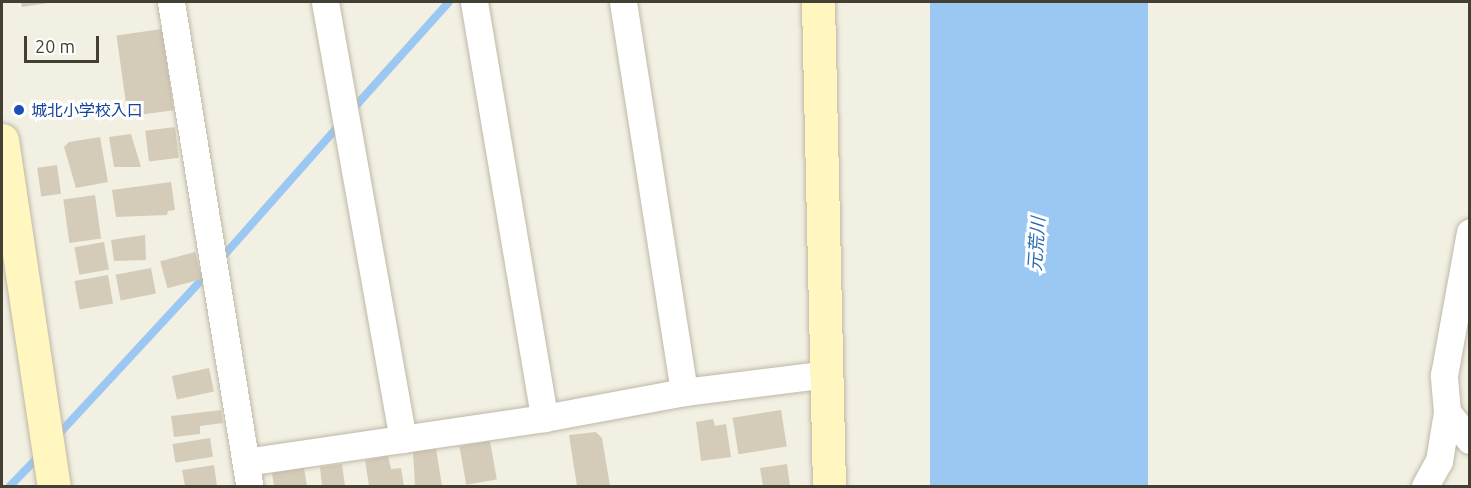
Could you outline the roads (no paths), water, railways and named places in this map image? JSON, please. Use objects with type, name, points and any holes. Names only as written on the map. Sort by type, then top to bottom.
[{"type":"street","points":[[171,2],[248,474],[403,439],[544,418],[684,392],[829,374]]},
{"type":"street","points":[[325,2],[403,439]]},
{"type":"street","points":[[474,2],[544,418]]},
{"type":"street","points":[[623,2],[684,392]]},
{"type":"street","points":[[818,2],[829,374],[829,486]]},
{"type":"street","points":[[2,140],[54,486]]},
{"type":"street","points":[[1425,486],[1438,461],[1447,412],[1444,375],[1465,287],[1470,232]]},
{"type":"street","points":[[1447,412],[1470,440]]},
{"type":"water","name":"元荒川","points":[[930,2],[1148,2],[1148,486],[930,486]]},
{"type":"waterway","points":[[352,110],[449,2]]},
{"type":"waterway","points":[[219,261],[340,124]]},
{"type":"waterway","points":[[56,437],[209,272]]},
{"type":"waterway","points":[[10,486],[40,455]]},
{"type":"place","name":"城北小学校入口","points":[[19,110]]}]
